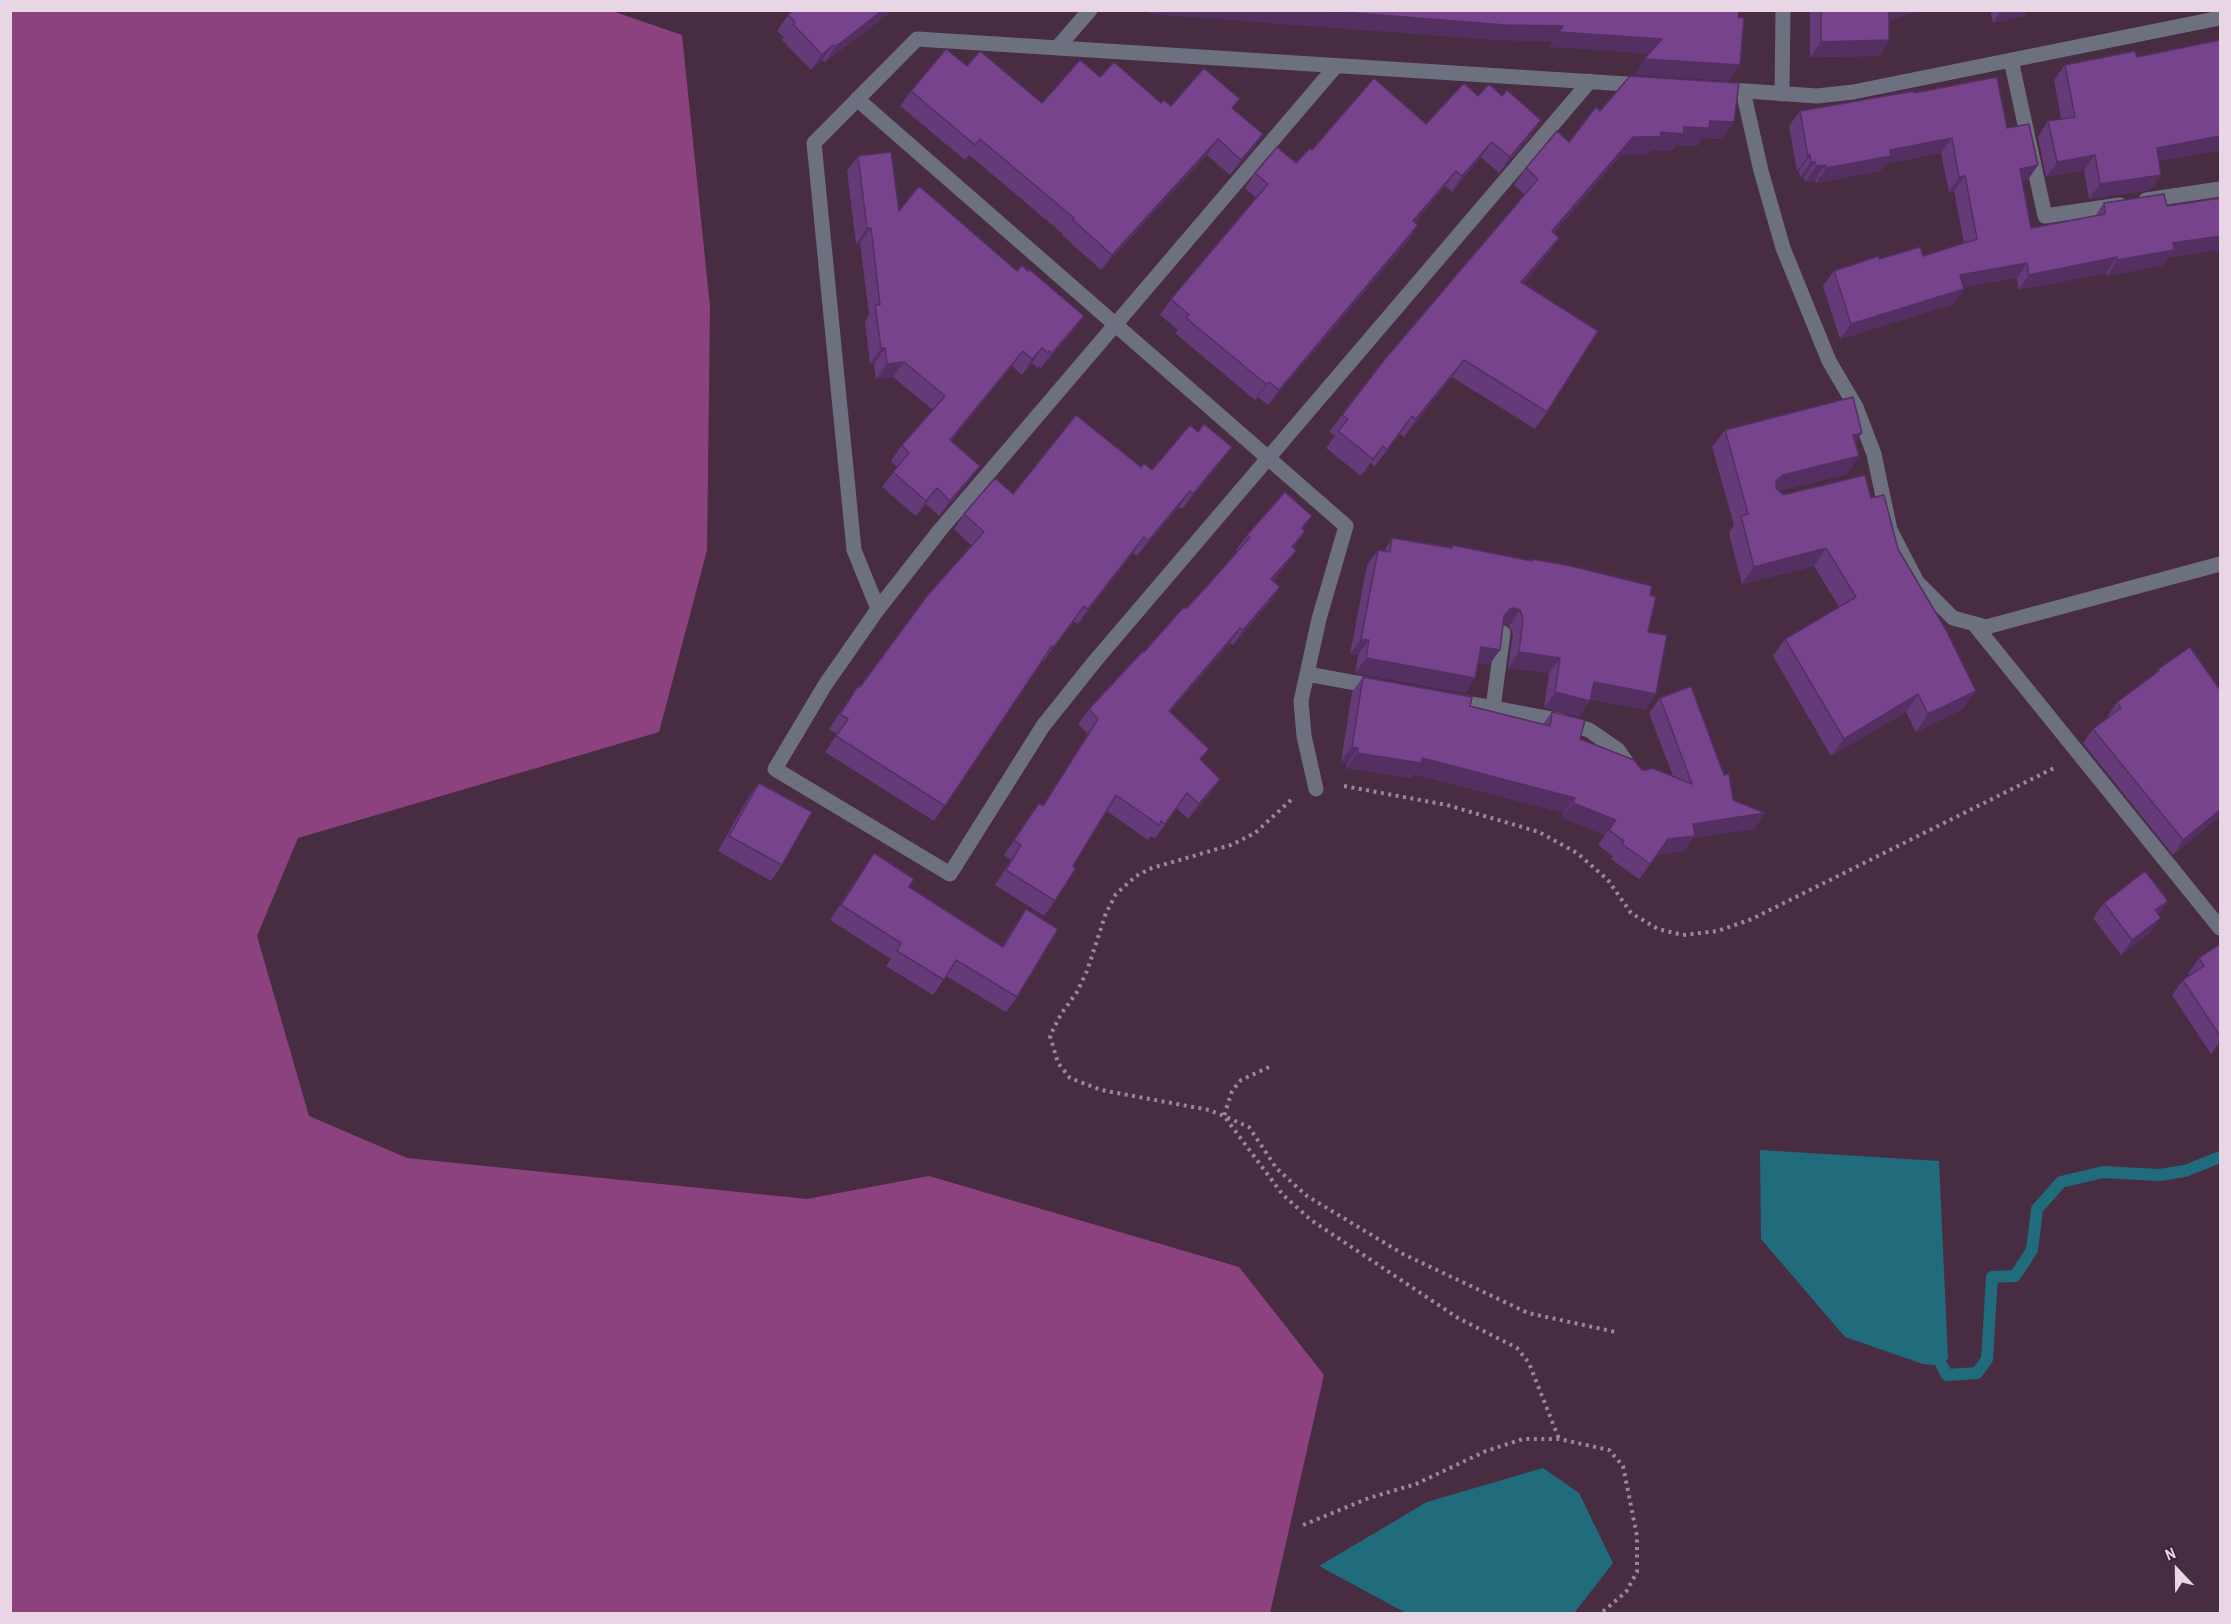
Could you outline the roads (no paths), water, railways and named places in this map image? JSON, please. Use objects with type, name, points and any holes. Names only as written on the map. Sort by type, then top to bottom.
[{"type":"street","points":[[1057,48],[1089,10]]},
{"type":"street","points":[[1782,94],[1783,10]]},
{"type":"street","points":[[1708,89],[1817,96],[1854,92],[2220,18]]},
{"type":"street","points":[[878,609],[855,550],[814,143],[917,39],[1661,86]]},
{"type":"street","points":[[2011,60],[2045,216],[2220,189]]},
{"type":"street","points":[[1336,66],[940,530],[878,609],[825,686],[775,769],[950,874],[1043,726],[1102,652],[1590,81]]},
{"type":"street","points":[[1743,91],[1761,171],[1783,248],[1829,361],[1856,407],[1874,454],[1873,477],[1890,530],[1917,582],[1953,618],[1986,627],[2220,564]]},
{"type":"street","points":[[857,99],[1347,526],[1319,619],[1301,701],[1304,736],[1316,789]]},
{"type":"street","points":[[1974,624],[2220,928]]},
{"type":"street","points":[[1493,708],[1503,633]]},
{"type":"street","points":[[1307,674],[1388,689]]},
{"type":"street","points":[[1435,697],[1558,720],[1589,730],[1618,750],[1635,776]]},
{"type":"water","points":[[1760,1150],[1939,1161],[1948,1358],[1942,1366],[1923,1364],[1845,1337],[1761,1239]]},
{"type":"water","points":[[1543,1468],[1579,1493],[1613,1563],[1575,1612],[1406,1613],[1319,1566],[1427,1502]]},
{"type":"waterway","points":[[1942,1366],[1947,1375],[1977,1373],[1987,1359],[1992,1277],[2015,1276],[2032,1250],[2037,1209],[2061,1182],[2103,1172],[2159,1175],[2185,1171],[2220,1157]]}]
